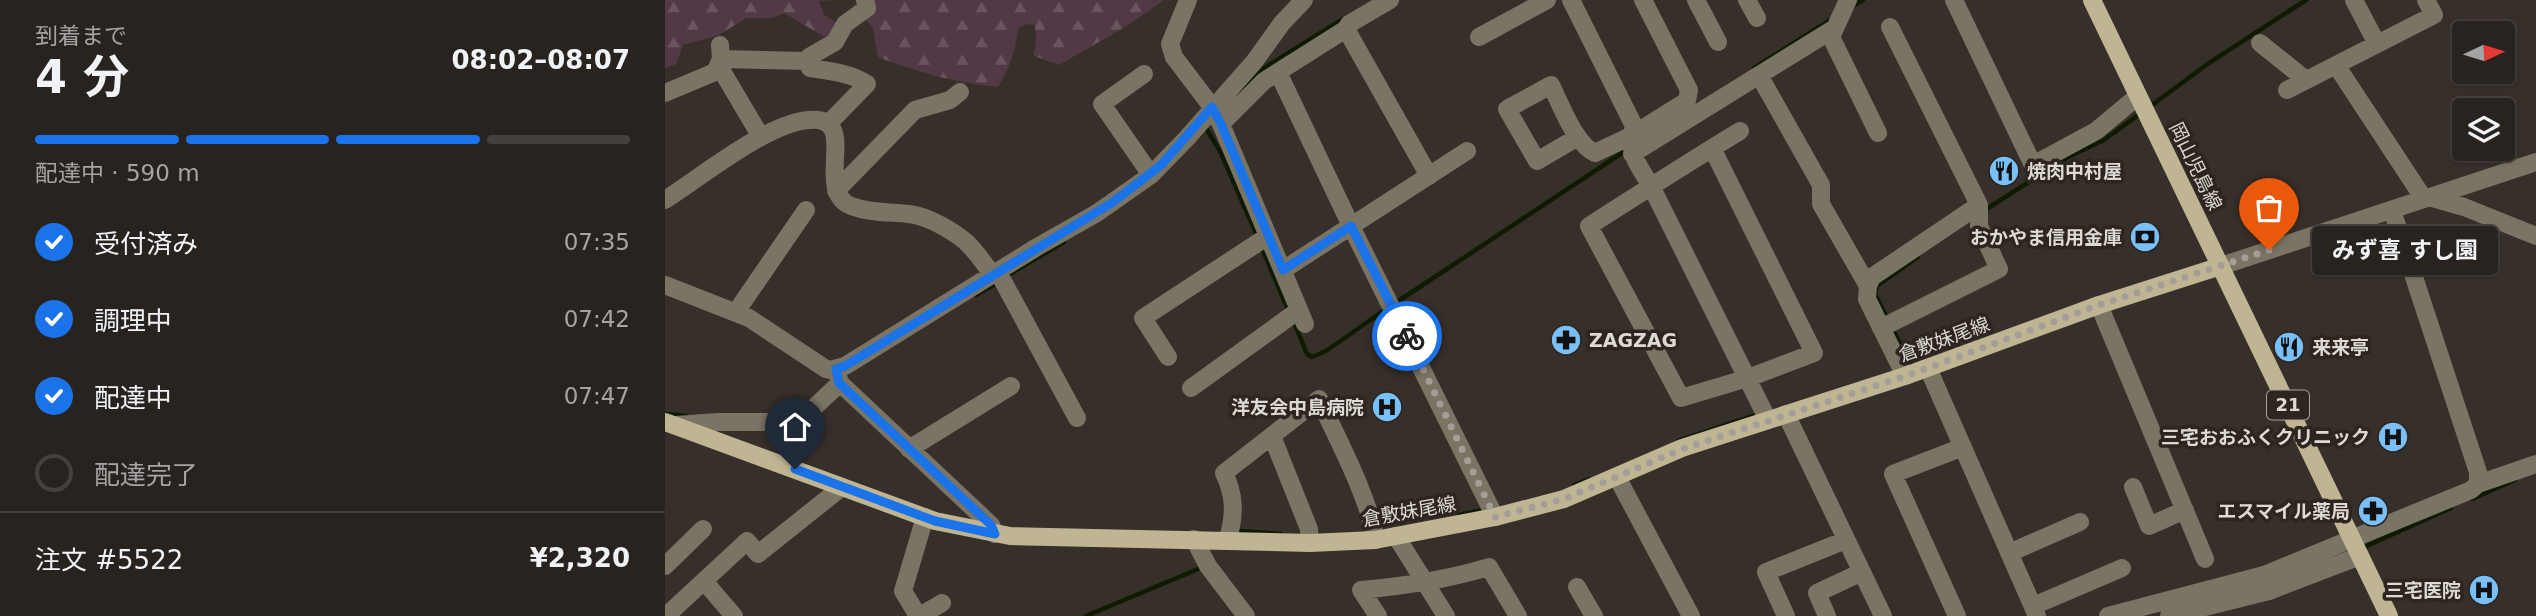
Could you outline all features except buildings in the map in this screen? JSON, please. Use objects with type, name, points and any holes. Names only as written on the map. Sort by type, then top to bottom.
[{"type":"main road","name":"岡山児島線","points":[[2092,0],[2389,616]]},
{"type":"main road","name":"倉敷妹尾線","points":[[671,424],[925,517],[995,534],[1228,539],[1374,533],[1396,537],[1495,517],[1564,499],[1766,415],[1786,414],[1903,371],[1928,368],[2099,305],[2221,266]]},
{"type":"street","points":[[807,61],[839,38],[845,24],[867,8],[865,0]]},
{"type":"street","points":[[1188,0],[1170,44],[1174,57],[1217,116],[1262,240],[1283,270],[1297,316],[1191,388]]},
{"type":"street","points":[[1217,116],[1283,23],[1304,0]]},
{"type":"street","points":[[671,424],[796,422],[802,419],[845,366],[999,277],[1097,213],[1151,175],[1187,138],[1264,81],[1390,0]]},
{"type":"street","points":[[1479,37],[1547,0]]},
{"type":"street","points":[[1571,0],[1634,126],[1631,146],[1766,415]]},
{"type":"street","points":[[1631,146],[1687,101],[1689,90],[1643,0]]},
{"type":"street","points":[[1696,0],[1718,42]]},
{"type":"street","points":[[1747,0],[1757,18]]},
{"type":"street","points":[[1847,0],[1831,37],[1878,133]]},
{"type":"street","points":[[1954,0],[2033,165],[2143,106]]},
{"type":"street","points":[[2354,0],[2377,44]]},
{"type":"street","points":[[2287,90],[2434,15],[2426,0]]},
{"type":"street","points":[[1578,137],[1586,149],[1595,153],[1631,146],[1759,75],[1836,26]]},
{"type":"street","points":[[1886,325],[1999,269],[1979,226],[1979,211],[1890,27]]},
{"type":"street","points":[[1346,29],[1429,176]]},
{"type":"street","points":[[2260,43],[2306,80]]},
{"type":"street","points":[[720,57],[807,61]]},
{"type":"street","points":[[665,93],[715,72],[720,57]]},
{"type":"street","points":[[720,57],[761,138]]},
{"type":"street","points":[[807,61],[810,68],[837,73],[867,84],[829,123]]},
{"type":"street","points":[[2336,65],[2427,198],[2464,207],[2536,236]]},
{"type":"street","points":[[1278,72],[1495,517]]},
{"type":"street","points":[[1144,74],[1102,104],[1151,175]]},
{"type":"street","points":[[1759,75],[1821,186],[1821,204],[1868,286]]},
{"type":"street","points":[[836,191],[915,110],[943,103],[960,92]]},
{"type":"street","points":[[665,200],[761,138],[795,122],[821,120],[829,123],[833,129],[836,155],[836,191],[848,205],[873,212],[912,214],[930,220],[966,242],[999,277],[1077,418]]},
{"type":"street","points":[[1712,148],[1814,353],[1748,378],[1681,398],[1589,226],[1651,186],[1712,148],[1740,131]]},
{"type":"street","points":[[1283,270],[1468,151]]},
{"type":"street","points":[[2221,266],[2536,162]]},
{"type":"street","points":[[736,312],[806,210]]},
{"type":"street","points":[[2392,210],[2478,472],[2478,484]]},
{"type":"street","points":[[1903,371],[1886,325],[1867,299],[1872,277],[1979,211]]},
{"type":"street","points":[[1168,357],[1143,318],[1262,240]]},
{"type":"street","points":[[665,285],[749,318],[838,376],[909,449],[991,525],[995,534]]},
{"type":"street","points":[[2099,305],[2205,559]]},
{"type":"street","points":[[1928,368],[2035,611],[2122,568]]},
{"type":"street","points":[[909,449],[1011,386]]},
{"type":"street","points":[[1228,539],[1234,505],[1232,489],[1224,473],[1319,399],[1360,490],[1374,533]]},
{"type":"street","points":[[1786,414],[1882,616]]},
{"type":"street","points":[[1272,436],[1310,536]]},
{"type":"street","points":[[1957,616],[1893,474],[1963,447]]},
{"type":"street","points":[[2169,616],[2269,591],[2471,490],[2478,484],[2536,464]]},
{"type":"street","points":[[1617,477],[1691,616]]},
{"type":"street","points":[[666,616],[747,541],[758,554],[842,486]]},
{"type":"street","points":[[2133,487],[2149,526],[2185,510]]},
{"type":"street","points":[[925,517],[903,591],[919,616],[942,603]]},
{"type":"street","points":[[2009,553],[2080,522]]},
{"type":"street","points":[[665,566],[703,529]]},
{"type":"street","points":[[1396,537],[1446,616]]},
{"type":"street","points":[[1194,539],[1207,566],[1246,616]]},
{"type":"street","points":[[1786,616],[1766,572],[1846,540]]},
{"type":"street","points":[[2108,616],[2356,548]]},
{"type":"street","points":[[1378,616],[1361,590],[1452,579],[1489,567],[1518,616]]},
{"type":"street","points":[[1827,616],[1817,593],[1862,572]]},
{"type":"street","points":[[705,581],[734,616]]},
{"type":"street","points":[[1577,587],[1594,616]]},
{"type":"street","points":[[2229,601],[2241,616]]},
{"type":"green space","points":[[665,0],[836,0],[819,1],[824,15],[841,25],[836,38],[823,36],[784,13],[772,18],[746,18],[719,35],[683,45],[676,64],[665,68]]},
{"type":"green space","points":[[856,0],[1164,0],[1130,24],[1059,65],[1034,56],[1035,25],[1026,24],[1018,29],[1011,60],[998,87],[937,76],[878,57],[873,28],[863,16]]},
{"type":"waterway","points":[[1851,7],[1863,0]]},
{"type":"waterway","points":[[2148,108],[2209,63],[2306,0]]},
{"type":"waterway","points":[[1237,94],[1258,72],[1343,19]]},
{"type":"waterway","points":[[1754,68],[1832,19]]},
{"type":"waterway","points":[[1985,210],[2068,157],[2104,140],[2141,113]]},
{"type":"waterway","points":[[1206,128],[1221,153],[1258,238]]},
{"type":"waterway","points":[[1394,304],[1628,149]]},
{"type":"waterway","points":[[1005,277],[1064,242]]},
{"type":"waterway","points":[[1261,246],[1289,312]]},
{"type":"waterway","points":[[1887,318],[1875,294],[1877,286],[1918,257]]},
{"type":"waterway","points":[[976,295],[998,282]]},
{"type":"waterway","points":[[1293,320],[1307,354],[1312,357],[1326,351],[1386,309]]},
{"type":"waterway","points":[[1891,326],[1911,365],[1907,366]]},
{"type":"waterway","points":[[667,414],[686,416]]},
{"type":"waterway","points":[[1678,441],[1759,414]]},
{"type":"waterway","points":[[1574,485],[1589,479]]},
{"type":"waterway","points":[[2472,499],[2515,480]]},
{"type":"waterway","points":[[2360,549],[2451,508]]},
{"type":"waterway","points":[[1459,515],[1482,510]]},
{"type":"waterway","points":[[1239,531],[1281,534]]},
{"type":"waterway","points":[[1086,616],[1198,569]]},
{"type":"way so far","points":[[1407,336],[1495,517],[1564,499],[1682,449],[1906,376],[2099,305],[2269,250]]},
{"type":"place","name":"焼肉中村屋","points":[[2004,171]]},
{"type":"place","name":"おかやま信用金庫","points":[[2145,237]]},
{"type":"place","name":"みず喜 すし園","points":[[2269,250]]},
{"type":"place","name":"ZAGZAG","points":[[1566,340]]},
{"type":"place","name":"来来亭","points":[[2289,347]]},
{"type":"place","name":"洋友会中島病院","points":[[1387,407]]},
{"type":"place","name":"三宅おおふくクリニック","points":[[2393,437]]},
{"type":"place","name":"エスマイル薬局","points":[[2373,511]]},
{"type":"place","name":"三宅医院","points":[[2484,590]]},
{"type":"route","points":[[795,469],[935,521],[995,534],[991,525],[839,383],[836,369],[1097,213],[1151,175],[1212,107],[1283,270],[1351,226],[1407,336]]}]
